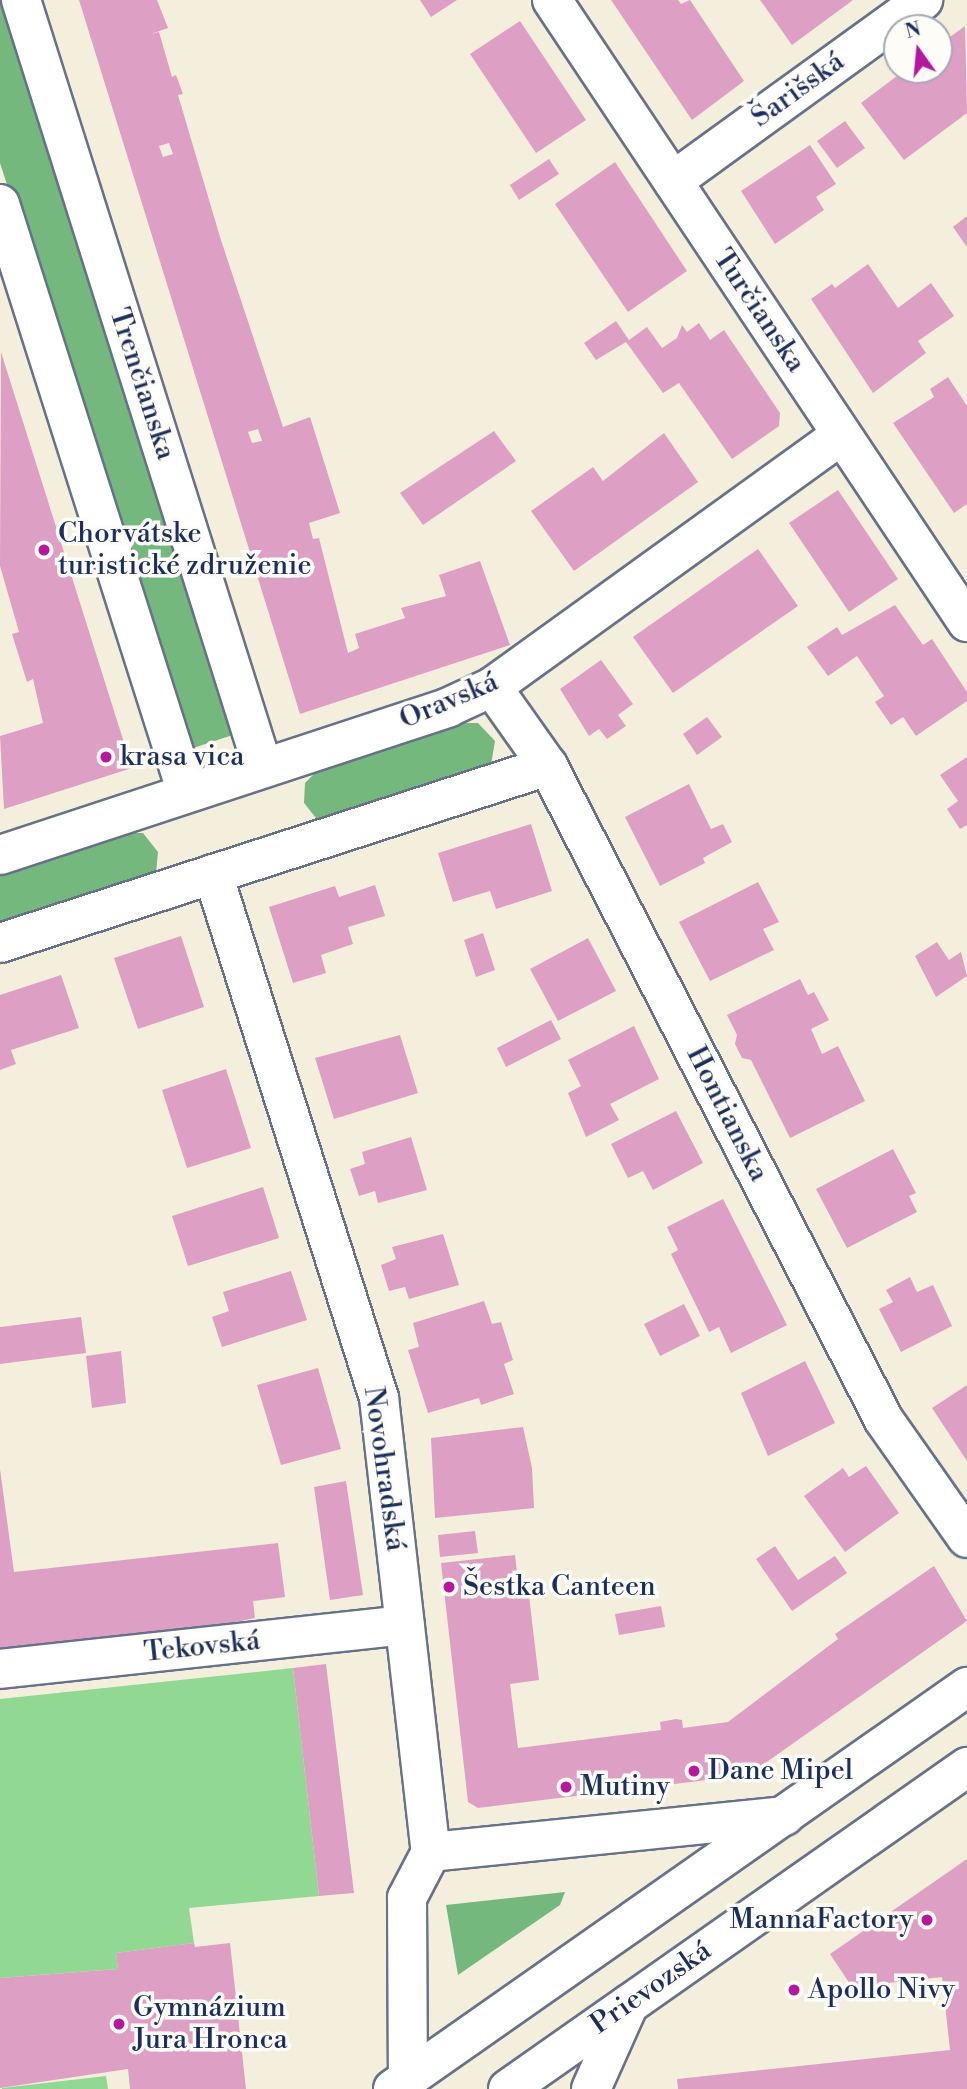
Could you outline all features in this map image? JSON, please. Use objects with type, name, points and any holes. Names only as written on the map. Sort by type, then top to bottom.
[{"type":"street","name":"Trenčianska","points":[[21,0],[263,768]]},
{"type":"street","name":"Turčianska","points":[[552,0],[967,622]]},
{"type":"street","name":"Šarišská","points":[[673,181],[923,0]]},
{"type":"street","points":[[0,204],[187,793]]},
{"type":"street","name":"Oravská","points":[[0,855],[449,707],[492,687],[842,435]]},
{"type":"street","name":"Hontianska","points":[[492,687],[548,766],[884,1420],[967,1538]]},
{"type":"street","points":[[0,943],[548,766]]},
{"type":"street","name":"Novohradská","points":[[213,874],[379,1398],[431,1852]]},
{"type":"street","name":"Tekovská","points":[[0,1669],[405,1625]]},
{"type":"street","points":[[401,2084],[967,1687]]},
{"type":"street","name":"Prievozská","points":[[508,2089],[967,1767]]},
{"type":"street","points":[[401,2084],[407,1898],[431,1852],[784,1816]]},
{"type":"street","points":[[591,2089],[629,2004]]},
{"type":"green space","points":[[0,0],[12,0],[242,732],[190,749],[0,163]]},
{"type":"green space","points":[[455,723],[478,723],[495,741],[491,765],[320,823],[304,803],[305,783],[319,769]]},
{"type":"green space","points":[[117,833],[143,833],[158,852],[156,873],[0,932],[0,872]]},
{"type":"green space","points":[[293,1668],[319,1896],[189,1908],[194,1943],[116,1953],[118,1969],[0,1978],[0,1699]]},
{"type":"green space","points":[[565,1892],[560,1905],[458,1975],[446,1905]]},
{"type":"green space","points":[[106,2076],[108,2089],[2,2089],[2,2088]]},
{"type":"building","points":[[79,0],[157,0],[168,28],[151,34],[159,32],[172,77],[176,75],[183,94],[178,95],[220,237],[283,427],[310,417],[340,513],[309,523],[313,539],[319,538],[348,653],[359,648],[355,634],[405,618],[401,608],[446,596],[439,575],[480,561],[510,645],[300,714]],"holes":[[[169,143],[173,154],[163,157],[159,146]],[[258,429],[262,441],[252,443],[248,432]]]},
{"type":"building","points":[[420,0],[457,0],[431,17]]},
{"type":"building","points":[[611,0],[678,0],[681,4],[690,0],[744,81],[692,120]]},
{"type":"building","points":[[760,0],[853,0],[792,45]]},
{"type":"building","points":[[520,21],[586,120],[536,153],[470,54]]},
{"type":"building","points":[[965,26],[967,113],[904,160],[861,103],[886,84],[953,84],[953,35]]},
{"type":"building","points":[[845,121],[865,148],[837,168],[817,141]]},
{"type":"building","points":[[810,145],[836,184],[816,197],[824,210],[775,244],[741,191]]},
{"type":"building","points":[[549,159],[559,174],[519,200],[510,185]]},
{"type":"building","points":[[615,162],[687,271],[628,312],[555,204]]},
{"type":"building","points":[[967,216],[967,247],[953,227]]},
{"type":"building","points":[[868,264],[898,308],[931,283],[954,316],[918,341],[926,353],[873,393],[811,299],[832,284],[835,288]]},
{"type":"building","points":[[616,321],[629,340],[647,327],[662,348],[677,338],[682,325],[687,332],[699,323],[710,340],[724,330],[780,413],[779,426],[732,459],[679,383],[663,393],[626,342],[596,360],[584,343]]},
{"type":"building","points":[[1,352],[132,768],[4,809],[0,736],[43,723],[33,679],[27,682],[12,634],[19,632],[0,566]]},
{"type":"building","points":[[948,377],[967,406],[967,504],[954,513],[893,423],[934,397],[930,389]]},
{"type":"building","points":[[494,431],[516,461],[423,525],[400,493]]},
{"type":"building","points":[[664,433],[698,482],[574,571],[531,511],[593,467],[603,481]]},
{"type":"building","points":[[838,490],[898,579],[849,612],[789,523]]},
{"type":"building","points":[[758,549],[798,606],[673,693],[633,637]]},
{"type":"building","points":[[895,605],[923,645],[932,639],[967,692],[967,701],[916,736],[903,717],[891,725],[875,702],[884,696],[857,656],[828,676],[807,647],[837,627],[842,635]]},
{"type":"building","points":[[601,660],[633,704],[618,715],[626,726],[607,739],[599,729],[589,736],[560,689]]},
{"type":"building","points":[[707,717],[722,737],[697,755],[683,734]]},
{"type":"building","points":[[967,757],[967,825],[960,829],[947,809],[958,801],[940,775]]},
{"type":"building","points":[[689,784],[711,829],[723,824],[732,842],[703,858],[705,863],[660,886],[625,817]]},
{"type":"building","points":[[531,824],[552,891],[496,909],[490,891],[453,902],[438,853]]},
{"type":"building","points":[[758,882],[779,922],[763,929],[774,950],[710,981],[679,922]]},
{"type":"building","points":[[375,885],[385,916],[348,927],[353,944],[321,955],[326,973],[293,983],[269,907],[335,886],[339,897]]},
{"type":"building","points":[[483,933],[495,970],[476,977],[464,940]]},
{"type":"building","points":[[181,936],[204,1007],[138,1029],[114,958]]},
{"type":"building","points":[[588,938],[616,991],[558,1021],[530,969]]},
{"type":"building","points":[[937,942],[949,960],[961,952],[967,976],[936,997],[915,956]]},
{"type":"building","points":[[61,975],[79,1028],[11,1050],[16,1064],[0,1070],[0,995]]},
{"type":"building","points":[[800,979],[808,995],[814,992],[829,1020],[811,1029],[822,1054],[838,1046],[865,1101],[790,1138],[751,1060],[742,1058],[735,1044],[737,1035],[727,1015]]},
{"type":"building","points":[[551,1020],[561,1039],[506,1067],[497,1048]]},
{"type":"building","points":[[634,1026],[659,1079],[610,1104],[619,1120],[586,1137],[568,1093],[581,1086],[568,1060]]},
{"type":"building","points":[[400,1035],[418,1093],[334,1119],[315,1058]]},
{"type":"building","points":[[226,1069],[251,1148],[187,1168],[162,1090]]},
{"type":"building","points":[[676,1111],[703,1163],[653,1190],[643,1171],[628,1178],[611,1144]]},
{"type":"building","points":[[411,1137],[427,1190],[378,1203],[375,1191],[359,1196],[350,1169],[365,1164],[362,1152]]},
{"type":"building","points":[[893,1149],[916,1193],[909,1196],[917,1212],[847,1248],[816,1189]]},
{"type":"building","points":[[263,1187],[279,1238],[188,1266],[172,1216]]},
{"type":"building","points":[[723,1199],[787,1325],[731,1353],[719,1327],[709,1332],[671,1254],[678,1250],[667,1227]]},
{"type":"building","points":[[443,1234],[459,1285],[409,1299],[405,1287],[389,1291],[381,1265],[396,1259],[392,1247]]},
{"type":"building","points":[[291,1271],[307,1320],[222,1347],[212,1317],[229,1311],[223,1292]]},
{"type":"building","points":[[910,1277],[917,1292],[933,1285],[952,1326],[901,1352],[879,1309],[893,1302],[886,1290]]},
{"type":"building","points":[[484,1301],[492,1324],[501,1322],[513,1360],[504,1364],[514,1394],[481,1405],[479,1398],[428,1413],[408,1350],[419,1347],[413,1323]]},
{"type":"building","points":[[684,1304],[700,1336],[660,1356],[644,1324]]},
{"type":"building","points":[[81,1317],[86,1353],[0,1364],[0,1327]]},
{"type":"building","points":[[121,1351],[126,1403],[92,1408],[86,1356]]},
{"type":"building","points":[[805,1361],[835,1423],[768,1456],[741,1393]]},
{"type":"building","points":[[318,1368],[341,1449],[281,1465],[257,1385]]},
{"type":"building","points":[[967,1385],[967,1461],[932,1408]]},
{"type":"building","points":[[523,1427],[532,1468],[534,1508],[435,1518],[431,1438]]},
{"type":"building","points":[[866,1466],[899,1513],[845,1552],[804,1496],[843,1468],[849,1477]]},
{"type":"building","points":[[0,1469],[14,1572],[278,1543],[285,1597],[253,1601],[255,1618],[226,1624],[0,1648]]},
{"type":"building","points":[[346,1481],[363,1595],[330,1600],[314,1487]]},
{"type":"building","points":[[475,1531],[478,1553],[440,1557],[438,1535]]},
{"type":"building","points":[[775,1546],[798,1580],[835,1556],[847,1573],[792,1611],[756,1559]]},
{"type":"building","points":[[515,1555],[518,1580],[527,1579],[539,1680],[510,1684],[518,1748],[661,1730],[660,1722],[676,1719],[682,1720],[683,1728],[728,1722],[838,1639],[835,1634],[934,1566],[967,1621],[748,1775],[478,1808],[468,1802],[441,1563]]},
{"type":"building","points":[[661,1606],[665,1627],[619,1635],[615,1614]]},
{"type":"building","points":[[326,1664],[354,1893],[319,1896],[293,1668]]},
{"type":"building","points":[[967,1859],[967,2089],[678,2089],[677,2079],[950,2050],[942,1977],[852,1987],[830,1954]]},
{"type":"building","name":"Gymnázium Jura Hronca","points":[[194,1943],[195,1947],[230,1943],[246,2089],[130,2089],[128,2069],[0,2088],[0,1978],[118,1969],[116,1953]]},
{"type":"place","name":"Chorvátske turistické združenie","points":[[44,550]]},
{"type":"place","name":"krasa vica","points":[[106,757]]},
{"type":"place","name":"Šestka Canteen","points":[[449,1587]]},
{"type":"place","name":"Dane Mipel","points":[[694,1771]]},
{"type":"place","name":"Mutiny","points":[[566,1787]]},
{"type":"place","name":"MannaFactory","points":[[927,1920]]},
{"type":"place","name":"Apollo Nivy","points":[[794,1990]]},
{"type":"place","name":"Gymnázium Jura Hronca","points":[[119,2024]]}]
